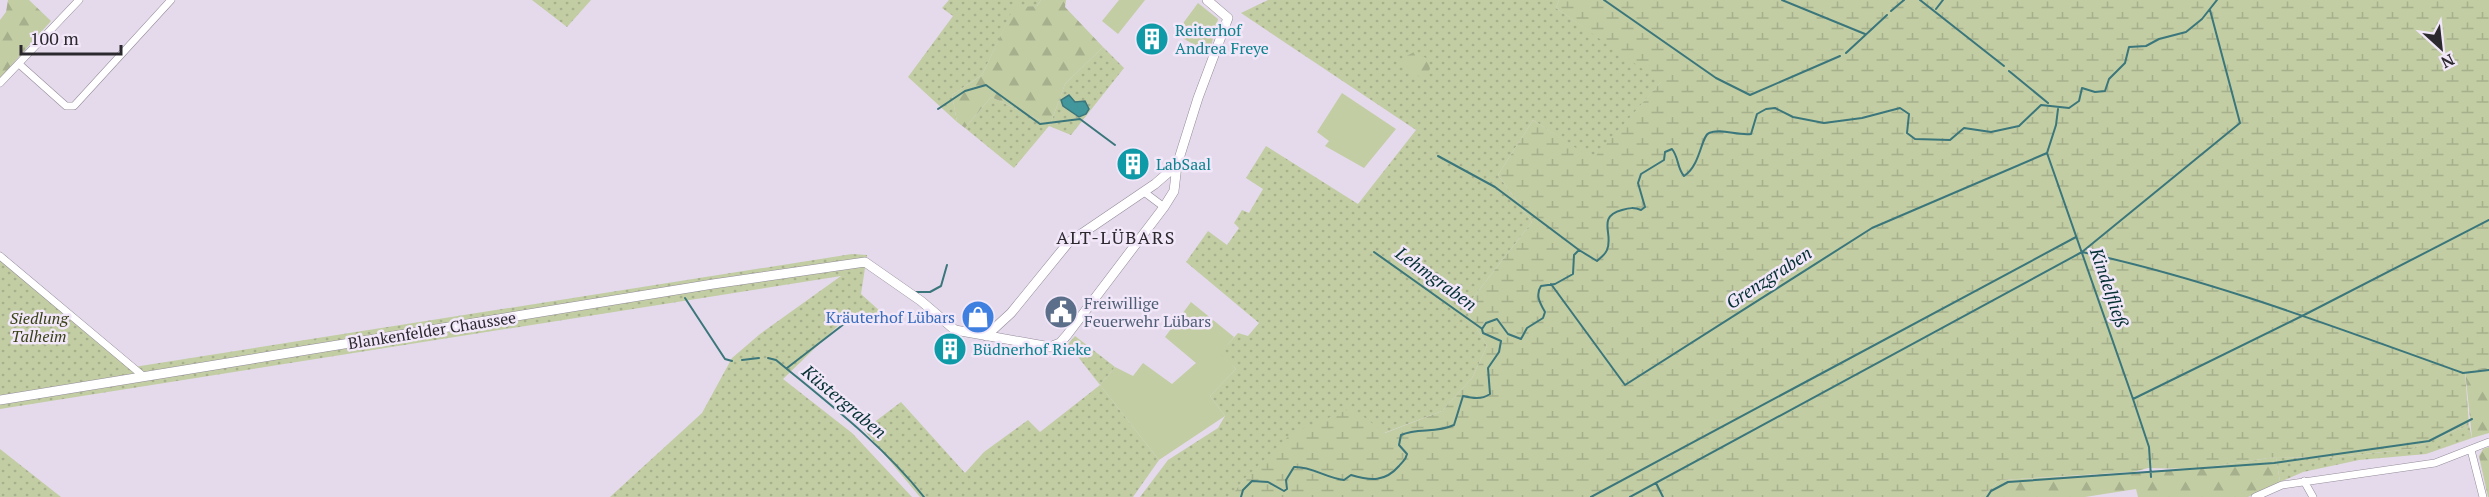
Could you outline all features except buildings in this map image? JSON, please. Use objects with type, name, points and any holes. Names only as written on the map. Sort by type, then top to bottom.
[{"type":"street","points":[[0,83],[79,0]]},
{"type":"street","points":[[19,64],[66,106],[74,106],[171,0]]},
{"type":"street","points":[[986,336],[1050,347],[1060,343],[1164,207],[1174,191],[1177,165],[1198,98],[1228,18],[1207,0]]},
{"type":"street","points":[[986,336],[1011,313],[1068,243],[1144,192],[1177,165]]},
{"type":"street","points":[[1144,192],[1164,207]]},
{"type":"street","points":[[0,256],[142,375]]},
{"type":"street","name":"Blankenfelder Chaussee","points":[[0,400],[142,375],[865,262],[921,301],[955,330],[986,336]]},
{"type":"street","points":[[2255,497],[2282,485],[2435,463],[2489,442]]},
{"type":"street","points":[[2471,450],[2483,497]]},
{"type":"street","points":[[2304,481],[2313,497]]},
{"type":"green space","points":[[8,0],[29,0],[51,21],[0,78],[0,20],[6,12]]},
{"type":"green space","points":[[532,0],[591,0],[567,27]]},
{"type":"green space","points":[[949,0],[1041,0],[1037,6],[1014,8],[982,75],[952,95],[957,122],[908,77],[953,16],[942,8]]},
{"type":"green space","points":[[1041,0],[1066,0],[1065,7],[1103,47],[1065,84],[1050,125],[991,97],[965,128],[957,122],[952,95],[982,75],[1014,7],[1037,6]]},
{"type":"green space","points":[[1119,0],[1145,0],[1118,34],[1102,21]]},
{"type":"green space","points":[[1268,0],[1559,0],[1556,8],[1662,81],[1593,160],[1533,120],[1498,175],[1532,222],[1465,308],[1487,346],[1472,378],[1442,411],[1384,433],[1244,479],[1233,495],[1228,497],[1140,497],[1168,460],[1218,428],[1225,416],[1210,396],[1236,369],[1219,354],[1238,333],[1248,336],[1259,323],[1186,262],[1208,231],[1227,245],[1239,228],[1234,223],[1242,210],[1249,213],[1263,189],[1246,178],[1266,146],[1358,204],[1416,130],[1241,13]]},
{"type":"green space","points":[[1559,0],[2489,0],[2489,367],[2465,371],[2469,425],[2411,449],[2328,458],[2276,457],[2195,469],[2148,468],[2133,472],[2001,480],[1980,497],[1228,497],[1292,433],[1352,408],[1385,433],[1442,411],[1472,378],[1487,346],[1465,308],[1532,222],[1498,175],[1533,120],[1593,159],[1661,82],[1556,8]]},
{"type":"green space","points":[[1198,3],[1218,19],[1210,50],[1207,52],[1179,36],[1184,22]]},
{"type":"green space","points":[[1103,47],[1124,68],[1071,135],[1049,126],[1014,168],[965,128],[991,97],[1050,125],[1065,84]]},
{"type":"green space","points":[[1414,52],[1428,59],[1430,69],[1423,78],[1404,69],[1403,58]]},
{"type":"green space","points":[[1342,93],[1396,129],[1364,168],[1325,146],[1329,141],[1317,132]]},
{"type":"green space","name":"Siedlung Talheim","points":[[0,254],[134,367],[852,254],[867,255],[861,294],[881,312],[869,325],[854,324],[845,319],[783,379],[852,433],[912,497],[610,497],[702,413],[732,358],[760,334],[841,276],[0,409]]},
{"type":"green space","points":[[1191,302],[1234,337],[1220,354],[1236,369],[1210,396],[1225,416],[1159,460],[1100,385],[1115,367],[1133,376],[1143,363],[1172,384],[1196,363],[1165,337]]},
{"type":"green space","points":[[1075,336],[1115,367],[1100,385],[1068,344]]},
{"type":"green space","points":[[2489,367],[2489,433],[2472,438],[2465,370]]},
{"type":"green space","points":[[1100,385],[1159,460],[1133,497],[920,497],[864,430],[901,402],[965,473],[984,452],[1028,420],[1040,432]]},
{"type":"green space","points":[[2469,425],[2472,438],[2426,454],[2359,460],[2303,472],[2280,482],[2276,457],[2328,458],[2411,449]]},
{"type":"green space","points":[[2489,447],[2488,497],[2479,456],[2483,449]]},
{"type":"green space","points":[[0,449],[61,497],[0,497]]},
{"type":"green space","points":[[2276,457],[2280,482],[2248,497],[2138,497],[2136,489],[2085,497],[1980,497],[2001,480],[2195,469]]},
{"type":"water","points":[[1069,95],[1075,102],[1085,101],[1089,109],[1086,114],[1079,117],[1063,106],[1061,100]]},
{"type":"waterway","points":[[1604,0],[1716,78],[1750,95],[1840,56]]},
{"type":"waterway","points":[[1782,0],[1865,34]]},
{"type":"waterway","points":[[1891,11],[1904,0]]},
{"type":"waterway","points":[[1920,0],[2004,66]]},
{"type":"waterway","points":[[1936,9],[1943,0]]},
{"type":"waterway","points":[[1241,497],[1243,490],[1252,481],[1268,482],[1284,491],[1287,489],[1286,480],[1294,467],[1306,468],[1344,480],[1351,475],[1371,479],[1383,477],[1394,471],[1406,458],[1407,454],[1399,445],[1401,435],[1454,425],[1463,396],[1480,398],[1490,394],[1488,368],[1499,352],[1501,341],[1483,333],[1482,329],[1486,323],[1497,319],[1508,334],[1521,339],[1527,328],[1543,318],[1545,312],[1538,296],[1541,286],[1555,284],[1573,274],[1574,255],[1579,250],[1597,261],[1604,255],[1609,244],[1607,227],[1610,217],[1622,210],[1631,208],[1641,210],[1645,207],[1638,183],[1641,174],[1664,160],[1665,152],[1672,149],[1684,176],[1694,165],[1706,135],[1719,131],[1751,134],[1757,114],[1766,109],[1775,108],[1793,117],[1824,123],[1862,118],[1900,108],[1909,114],[1907,133],[1915,139],[1950,140],[1964,128],[1991,132],[2019,126],[2041,105],[2069,108],[2079,101],[2082,88],[2095,92],[2105,91],[2109,79],[2125,63],[2129,47],[2146,46],[2159,39],[2186,32],[2202,19],[2217,0]]},
{"type":"waterway","points":[[1630,497],[2082,252],[2240,123],[2210,10]]},
{"type":"waterway","points":[[1846,53],[1887,15]]},
{"type":"waterway","points":[[2009,71],[2048,103]]},
{"type":"waterway","name":"Lehmgraben","points":[[938,109],[965,91],[986,85],[1040,124],[1080,119],[1115,145]]},
{"type":"waterway","name":"Kindelfließ","points":[[2058,109],[2056,125],[2047,153],[2149,447],[2151,477]]},
{"type":"waterway","name":"Grenzgraben","points":[[1551,284],[1625,385],[1872,228],[2047,153]]},
{"type":"waterway","points":[[1438,156],[1495,187],[1579,250]]},
{"type":"waterway","points":[[2133,399],[2489,220]]},
{"type":"waterway","points":[[1591,497],[2076,237]]},
{"type":"waterway","name":"Lehmgraben","points":[[1374,252],[1481,328]]},
{"type":"waterway","points":[[2082,252],[2179,276],[2321,322],[2463,373],[2489,370]]},
{"type":"waterway","points":[[915,292],[930,292],[941,286],[947,265]]},
{"type":"waterway","name":"Küstergraben","points":[[685,298],[725,359],[732,361]]},
{"type":"waterway","points":[[787,368],[844,324]]},
{"type":"waterway","name":"Küstergraben","points":[[742,360],[759,358]]},
{"type":"waterway","name":"Küstergraben","points":[[768,358],[776,360],[854,425],[890,459],[924,497]]},
{"type":"waterway","points":[[1987,497],[1991,491],[2008,482],[2274,463],[2429,441],[2472,419]]},
{"type":"waterway","points":[[1656,483],[1663,497]]},
{"type":"place","name":"Reiterhof Andrea Freye","points":[[1152,39]]},
{"type":"place","name":"LabSaal","points":[[1133,164]]},
{"type":"place","name":"Freiwillige Feuerwehr Lübars","points":[[1061,312]]},
{"type":"place","name":"Kräuterhof Lübars","points":[[978,317]]},
{"type":"place","name":"Büdnerhof Rieke","points":[[950,349]]},
{"type":"district","name":"ALT-LÜBARS","points":[[1116,238]]}]
